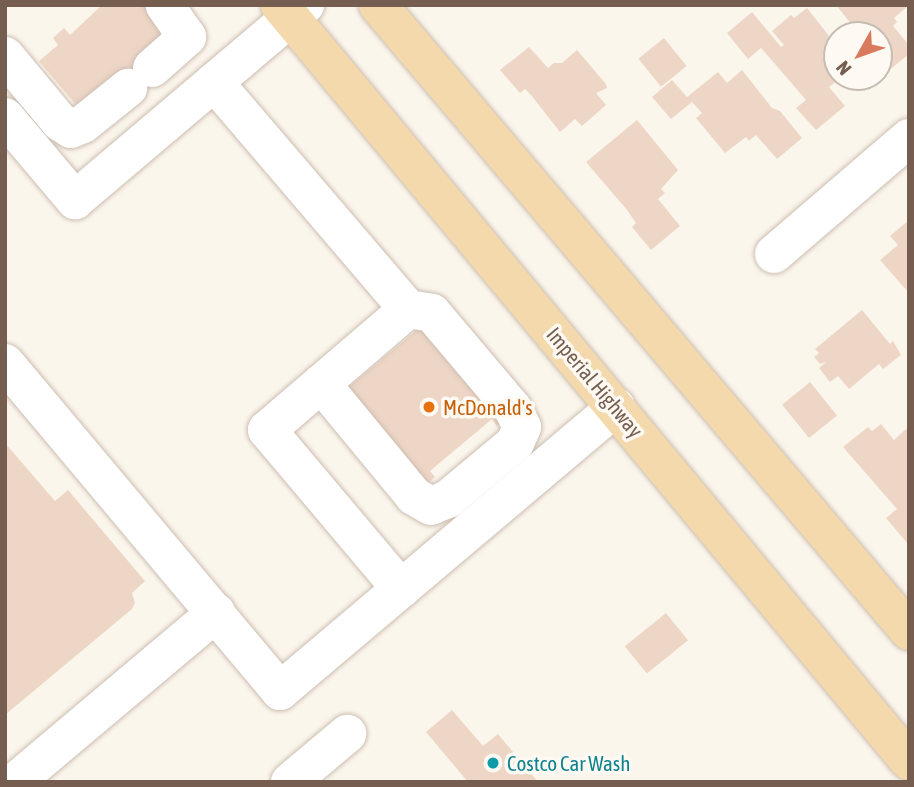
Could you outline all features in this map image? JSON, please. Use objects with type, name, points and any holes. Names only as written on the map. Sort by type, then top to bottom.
[{"type":"main road","points":[[378,5],[909,631]]},
{"type":"main road","name":"Imperial Highway","points":[[292,9],[909,761]]},
{"type":"street","points":[[5,56],[60,122],[71,129],[83,124],[187,37],[165,5]]},
{"type":"street","points":[[5,117],[75,200],[214,82],[292,9]]},
{"type":"street","points":[[214,82],[408,309],[432,313],[513,409],[522,427],[515,443],[448,499],[431,506],[414,496],[321,383]]},
{"type":"street","points":[[774,254],[909,138]]},
{"type":"street","points":[[401,589],[267,430],[408,309]]},
{"type":"street","points":[[5,363],[280,691],[616,407]]},
{"type":"street","points":[[15,782],[216,613]]},
{"type":"street","points":[[290,782],[347,734]]},
{"type":"building","points":[[102,5],[143,5],[165,32],[160,78],[137,98],[77,106],[39,61],[58,45],[53,38],[64,28],[70,35]]},
{"type":"building","points":[[836,5],[909,5],[894,18],[897,22],[893,26],[893,21],[849,21]]},
{"type":"building","points":[[807,8],[823,28],[823,91],[832,91],[845,106],[816,130],[796,108],[806,100],[761,48],[748,59],[727,33],[752,12],[781,47],[784,45],[772,31],[791,15],[794,18]]},
{"type":"building","points":[[893,26],[909,45],[909,54],[893,67]]},
{"type":"building","points":[[664,38],[687,66],[661,87],[638,59]]},
{"type":"building","points":[[529,47],[548,68],[554,63],[562,63],[577,50],[606,84],[607,88],[596,93],[606,105],[582,126],[575,119],[560,132],[531,95],[525,89],[520,93],[500,70]]},
{"type":"building","points":[[742,70],[772,108],[780,111],[802,138],[777,159],[756,135],[749,141],[746,137],[725,153],[696,118],[702,113],[692,102],[671,119],[652,97],[672,80],[687,97],[718,72],[727,83]]},
{"type":"building","points":[[637,120],[678,170],[661,189],[665,193],[658,199],[680,226],[651,250],[632,227],[636,223],[627,210],[586,162]]},
{"type":"building","points":[[909,220],[909,293],[880,260],[898,245],[890,236]]},
{"type":"building","points":[[862,310],[890,344],[893,341],[901,355],[883,369],[879,364],[849,389],[838,376],[830,382],[819,368],[826,362],[820,364],[814,357],[819,353],[815,349]]},
{"type":"building","name":"McDonald's","points":[[424,324],[509,416],[497,426],[492,419],[430,471],[435,477],[424,486],[344,391]]},
{"type":"building","points":[[810,382],[837,415],[809,438],[782,405]]},
{"type":"building","points":[[881,424],[894,440],[906,429],[909,432],[907,543],[886,518],[897,509],[843,447],[868,427],[872,431]]},
{"type":"building","points":[[5,443],[55,501],[68,490],[145,581],[132,593],[135,603],[132,609],[5,715]]},
{"type":"building","points":[[666,613],[688,640],[647,674],[625,646]]},
{"type":"building","points":[[452,710],[483,746],[498,734],[538,782],[468,782],[426,732]]},
{"type":"place","name":"McDonald's","points":[[429,407]]},
{"type":"place","name":"Costco Car Wash","points":[[493,763]]}]
